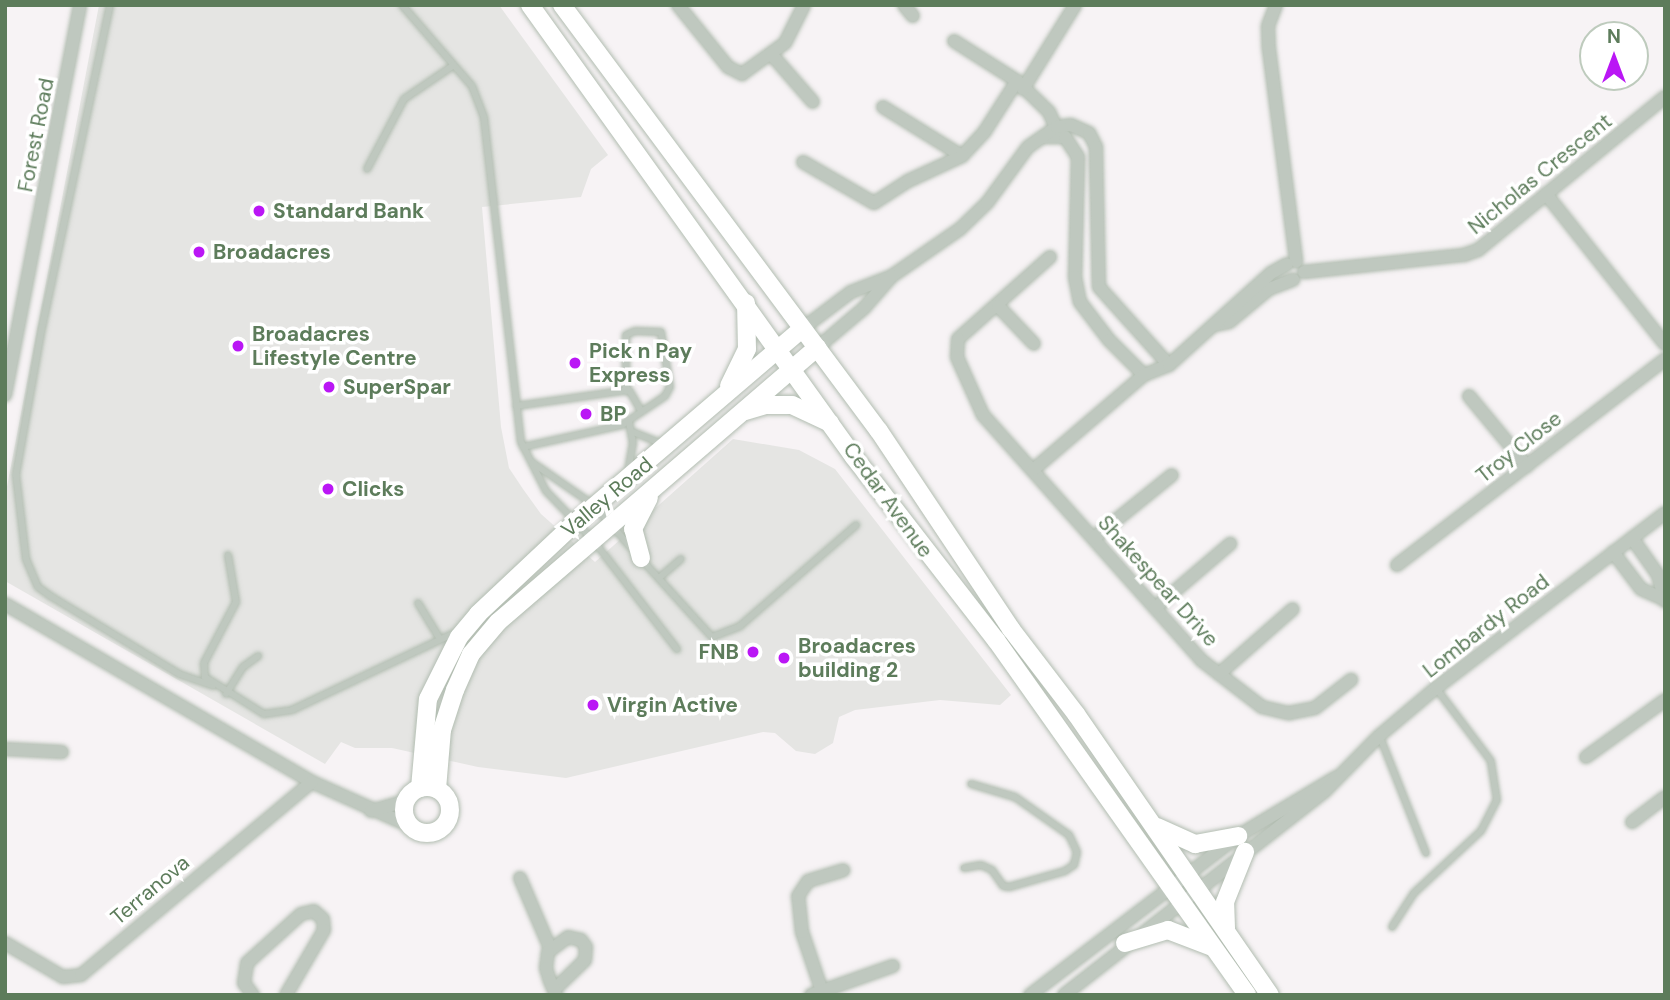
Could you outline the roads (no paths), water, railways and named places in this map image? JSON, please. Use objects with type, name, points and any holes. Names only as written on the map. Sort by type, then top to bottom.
[{"type":"main road","name":"Cedar Avenue","points":[[530,5],[953,589],[996,640],[1247,995]]},
{"type":"main road","name":"Cedar Avenue","points":[[562,5],[880,431],[1011,629],[1076,714],[1270,995]]},
{"type":"main road","points":[[727,392],[747,349],[746,303]]},
{"type":"main road","name":"Valley Road","points":[[428,788],[428,699],[467,627],[577,521],[670,445],[727,392],[802,329]]},
{"type":"main road","name":"Valley Road","points":[[428,788],[448,710],[471,654],[485,637],[520,600],[817,348]]},
{"type":"main road","points":[[737,414],[766,405],[792,405],[833,424]]},
{"type":"main road","points":[[641,558],[633,529],[654,488]]},
{"type":"main road","points":[[467,627],[485,637]]},
{"type":"main road","points":[[428,788],[448,800],[445,824],[427,833],[412,827],[405,816],[406,801],[428,788]]},
{"type":"main road","points":[[1146,819],[1171,837],[1195,844],[1241,844],[1225,902],[1227,931]]},
{"type":"main road","points":[[1125,943],[1168,930],[1215,949]]},
{"type":"street","name":"Forest Road","points":[[5,395],[80,5]]},
{"type":"street","points":[[678,5],[736,74],[751,71],[772,55],[794,31],[804,5]]},
{"type":"street","points":[[904,5],[913,16]]},
{"type":"street","points":[[803,162],[874,203],[908,181],[962,156],[1020,85],[1075,5]]},
{"type":"street","points":[[1276,5],[1268,26],[1269,49],[1292,262],[1286,273],[1293,280]]},
{"type":"street","points":[[954,41],[1020,85],[1049,112],[1058,131],[1073,145],[1079,163],[1076,291],[1085,311],[1144,375]]},
{"type":"street","points":[[772,55],[813,102]]},
{"type":"street","name":"Nicholas Crescent","points":[[1304,272],[1464,256],[1483,247],[1665,97]]},
{"type":"street","points":[[883,107],[962,156]]},
{"type":"street","points":[[1058,131],[1083,129],[1096,147],[1097,279],[1103,294],[1169,365]]},
{"type":"street","name":"Valley Road","points":[[817,348],[864,308],[892,276],[979,212],[1028,147],[1042,137],[1058,131]]},
{"type":"street","points":[[1546,194],[1665,344]]},
{"type":"street","points":[[1075,252],[1097,253]]},
{"type":"street","points":[[1034,344],[998,306],[1050,257]]},
{"type":"street","points":[[1215,325],[1229,322],[1269,289],[1293,280],[1304,272],[1292,262]]},
{"type":"street","points":[[1033,470],[1144,375],[1169,365],[1292,262]]},
{"type":"street","name":"Valley Road","points":[[802,329],[850,292],[892,276]]},
{"type":"street","name":"Shakespear Drive","points":[[998,306],[958,339],[957,357],[981,411],[1155,608],[1219,674],[1272,711],[1305,710],[1325,702],[1351,680]]},
{"type":"street","name":"Troy Close","points":[[1397,565],[1665,359]]},
{"type":"street","points":[[1469,396],[1527,466]]},
{"type":"street","points":[[1094,538],[1172,475]]},
{"type":"street","name":"Lombardy Road","points":[[1193,882],[1336,776],[1436,688],[1665,513]]},
{"type":"street","points":[[1632,538],[1658,575],[1664,600]]},
{"type":"street","points":[[1155,608],[1230,544]]},
{"type":"street","points":[[1613,552],[1641,589],[1664,600]]},
{"type":"street","points":[[5,604],[312,782],[371,811],[412,827]]},
{"type":"street","points":[[1219,674],[1293,609]]},
{"type":"street","points":[[1586,757],[1665,700]]},
{"type":"street","points":[[5,749],[62,752]]},
{"type":"street","name":"Terranova","points":[[5,943],[63,977],[81,975],[312,782]]},
{"type":"street","points":[[1632,822],[1665,797]]},
{"type":"street","points":[[371,811],[406,801]]},
{"type":"street","points":[[843,870],[808,881],[798,896],[802,932],[816,993],[893,966]]},
{"type":"street","points":[[520,878],[550,948],[545,963],[555,992]]},
{"type":"street","points":[[1030,995],[1170,886],[1193,882]]},
{"type":"street","points":[[1064,995],[1125,943],[1181,901],[1193,882]]},
{"type":"street","points":[[253,995],[244,983],[247,963],[301,914],[313,911],[323,919],[324,930],[286,995]]},
{"type":"street","points":[[550,948],[575,937],[586,945],[587,954],[555,992]]},
{"type":"lane","points":[[110,5],[42,327],[16,475],[26,559],[38,587],[179,674],[213,686],[255,711],[284,714],[467,627]]},
{"type":"lane","points":[[402,5],[475,91],[484,118],[516,406],[523,447],[547,491],[593,540],[677,649]]},
{"type":"lane","points":[[368,169],[404,99],[454,65]]},
{"type":"lane","points":[[523,447],[629,422],[669,390],[661,332],[635,331],[626,335],[626,391]]},
{"type":"lane","points":[[516,406],[631,391],[642,411]]},
{"type":"lane","points":[[625,481],[633,432],[629,422]]},
{"type":"lane","points":[[633,432],[670,445]]},
{"type":"lane","points":[[532,462],[595,506],[712,637],[740,626],[856,525]]},
{"type":"lane","points":[[213,686],[205,677],[204,663],[236,602],[228,555]]},
{"type":"lane","points":[[659,578],[681,559]]},
{"type":"lane","points":[[418,603],[440,639]]},
{"type":"lane","points":[[226,694],[243,667],[258,656]]},
{"type":"lane","points":[[1392,927],[1414,893],[1481,831],[1497,800],[1491,761],[1436,688]]},
{"type":"lane","points":[[1379,736],[1426,853]]},
{"type":"lane","points":[[964,868],[981,865],[1009,887],[1065,871],[1074,865],[1077,852],[1069,835],[1015,797],[971,785]]},
{"type":"place","name":"Standard Bank","points":[[259,211]]},
{"type":"place","name":"Broadacres","points":[[199,252]]},
{"type":"place","name":"Broadacres Lifestyle Centre","points":[[238,346]]},
{"type":"place","name":"Pick n Pay Express","points":[[575,363]]},
{"type":"place","name":"SuperSpar","points":[[329,387]]},
{"type":"place","name":"BP","points":[[586,414]]},
{"type":"place","name":"Clicks","points":[[328,489]]},
{"type":"place","name":"FNB","points":[[753,652]]},
{"type":"place","name":"Broadacres building 2","points":[[784,658]]},
{"type":"place","name":"Virgin Active","points":[[593,705]]}]
